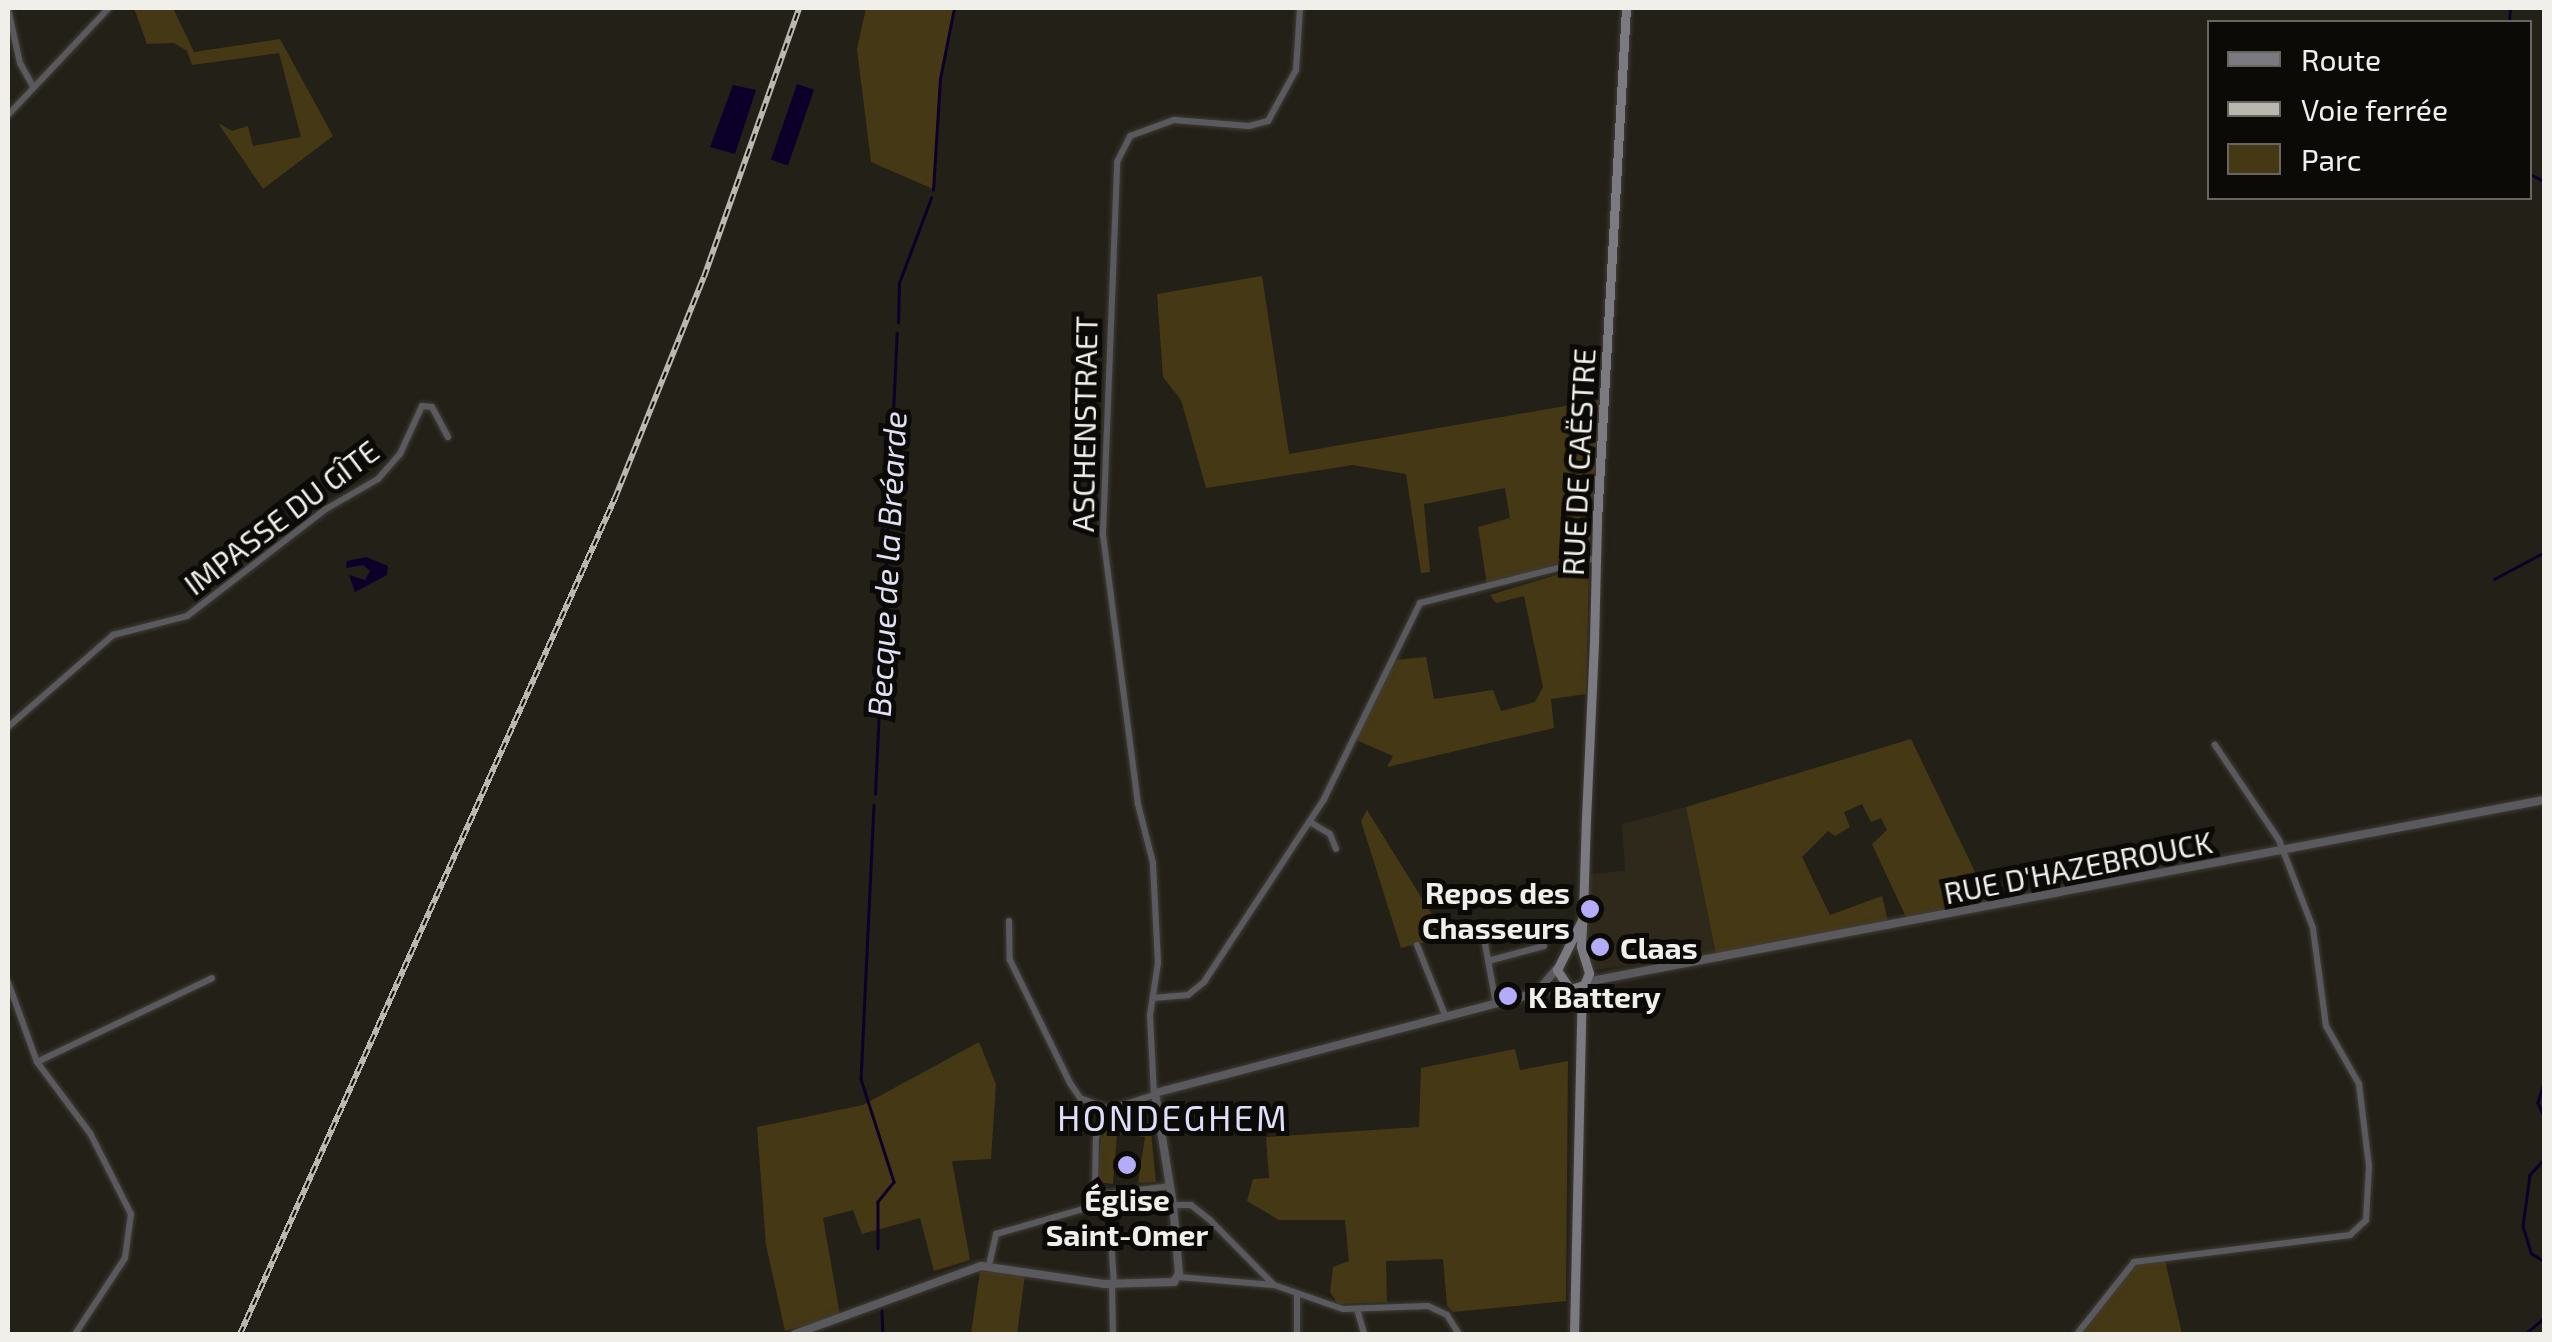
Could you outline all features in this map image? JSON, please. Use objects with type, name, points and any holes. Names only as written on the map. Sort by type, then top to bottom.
[{"type":"main road","name":"RUE DE CAËSTRE","points":[[1583,959],[1596,558],[1626,8]]},
{"type":"main road","name":"RUE DE CAËSTRE","points":[[1557,968],[1582,920]]},
{"type":"main road","points":[[1564,958],[1583,959],[1586,980],[1580,1015],[1574,1172],[1574,1334]]},
{"type":"main road","points":[[1557,968],[1580,1015]]},
{"type":"main road","points":[[1566,987],[1586,980]]},
{"type":"street","points":[[8,115],[109,8]]},
{"type":"street","name":"ASCHENSTRAET","points":[[1154,1095],[1153,869],[1138,804],[1102,529],[1117,162],[1130,136],[1170,122],[1268,121],[1296,70],[1300,8]]},
{"type":"street","points":[[8,9],[20,63],[34,86]]},
{"type":"street","name":"IMPASSE DU GÎTE","points":[[8,727],[113,635],[187,616],[326,508],[378,479],[400,454],[419,408],[432,407],[448,437]]},
{"type":"street","points":[[1153,998],[1201,986],[1310,822],[1420,603],[1596,558]]},
{"type":"street","points":[[2076,1334],[2134,1262],[2350,1235],[2365,1224],[2369,1166],[2359,1084],[2326,1026],[2319,951],[2284,850],[2215,745]]},
{"type":"street","name":"RUE D'HAZEBROUCK","points":[[1586,980],[1620,978],[2544,800]]},
{"type":"street","points":[[1310,822],[1331,836],[1336,850]]},
{"type":"street","points":[[1010,921],[1010,960],[1070,1083],[1080,1098],[1109,1109],[1445,1015],[1566,987]]},
{"type":"street","points":[[1484,938],[1496,1004]]},
{"type":"street","points":[[1417,945],[1445,1015]]},
{"type":"street","points":[[1488,962],[1544,946]]},
{"type":"street","points":[[1527,997],[1557,968]]},
{"type":"street","points":[[38,1062],[212,978]]},
{"type":"street","points":[[8,982],[38,1062],[90,1132],[128,1205],[132,1226],[125,1258],[74,1334]]},
{"type":"street","points":[[1154,1095],[1173,1205],[1178,1277]]},
{"type":"street","points":[[1109,1109],[1096,1144],[1095,1187],[1108,1194],[1170,1186]]},
{"type":"street","points":[[1108,1194],[1113,1334]]},
{"type":"street","points":[[1173,1205],[1191,1205],[1213,1222],[1274,1285]]},
{"type":"street","points":[[989,1265],[998,1233],[1084,1209]]},
{"type":"street","points":[[794,1334],[943,1275],[989,1265],[1113,1284],[1163,1284],[1178,1277],[1274,1285],[1328,1307],[1433,1307],[1450,1317],[1459,1334]]},
{"type":"street","points":[[1297,1334],[1298,1292]]},
{"type":"street","points":[[1357,1309],[1364,1334]]},
{"type":"shaded area","points":[[797,84],[814,90],[788,166],[771,160]]},
{"type":"shaded area","points":[[733,85],[756,90],[735,154],[710,147]]},
{"type":"shaded area","points":[[366,557],[388,566],[387,575],[355,592],[349,575],[365,580],[370,571],[363,565],[346,568],[347,561]]},
{"type":"shaded area","points":[[1686,807],[1716,954],[1594,970],[1587,946],[1589,874],[1625,871],[1622,824]]},
{"type":"green space","points":[[134,8],[173,8],[194,52],[280,39],[333,136],[263,189],[218,123],[232,131],[248,126],[253,146],[301,137],[279,53],[192,65],[187,51],[174,43],[147,44]]},
{"type":"green space","points":[[866,8],[956,8],[941,81],[933,189],[871,162],[857,49]]},
{"type":"green space","points":[[1262,276],[1289,454],[1600,400],[1589,554],[1487,585],[1478,527],[1510,518],[1505,488],[1424,504],[1430,572],[1421,573],[1406,474],[1353,465],[1206,488],[1181,400],[1163,377],[1157,294]]},
{"type":"green space","points":[[1589,565],[1586,694],[1551,699],[1554,728],[1387,767],[1393,756],[1354,739],[1395,660],[1426,657],[1434,699],[1493,690],[1501,711],[1535,702],[1543,687],[1524,596],[1496,603],[1490,595]]},
{"type":"green space","points":[[1911,739],[1989,901],[1906,917],[1872,844],[1887,830],[1881,818],[1871,822],[1862,804],[1844,812],[1850,827],[1835,836],[1828,831],[1802,857],[1830,915],[1882,896],[1888,921],[1716,954],[1686,807]]},
{"type":"green space","points":[[1367,810],[1446,937],[1401,948],[1361,821]]},
{"type":"green space","points":[[979,1042],[996,1084],[991,1159],[952,1161],[970,1260],[934,1271],[920,1218],[862,1234],[853,1210],[823,1218],[840,1315],[785,1331],[766,1245],[757,1127],[863,1105]]},
{"type":"green space","points":[[1515,1049],[1520,1070],[1568,1061],[1566,1301],[1453,1312],[1447,1306],[1443,1259],[1386,1261],[1387,1302],[1338,1304],[1330,1292],[1333,1267],[1349,1261],[1345,1220],[1279,1220],[1247,1201],[1253,1179],[1269,1178],[1266,1137],[1419,1127],[1421,1068]]},
{"type":"green space","points":[[1119,1114],[1150,1122],[1156,1182],[1138,1183],[1145,1137],[1117,1134],[1113,1184],[1098,1182],[1101,1138]]},
{"type":"green space","points":[[2165,1260],[2182,1334],[2080,1334],[2133,1265]]},
{"type":"green space","points":[[980,1271],[1025,1274],[1017,1334],[971,1334]]},
{"type":"waterway","name":"Becque de la Bréarde","points":[[933,190],[940,79],[954,8]]},
{"type":"waterway","points":[[2509,20],[2510,8]]},
{"type":"waterway","points":[[2532,175],[2544,181]]},
{"type":"waterway","name":"Becque de la Bréarde","points":[[898,323],[899,283],[931,198]]},
{"type":"waterway","points":[[2544,297],[2544,339]]},
{"type":"waterway","name":"Becque de la Bréarde","points":[[875,794],[897,334]]},
{"type":"waterway","points":[[2544,408],[2544,427]]},
{"type":"waterway","points":[[2544,552],[2544,560]]},
{"type":"waterway","points":[[2494,579],[2541,554]]},
{"type":"waterway","name":"Becque de la Bréarde","points":[[874,805],[861,1079],[894,1182],[878,1202],[878,1248]]},
{"type":"waterway","points":[[2544,1027],[2544,1059]]},
{"type":"waterway","points":[[2544,1083],[2538,1103],[2544,1116]]},
{"type":"waterway","points":[[2544,1160],[2530,1175],[2523,1226],[2531,1253],[2544,1261]]},
{"type":"waterway","name":"Becque de la Bréarde","points":[[882,1310],[883,1334]]},
{"type":"waterway","points":[[2525,1334],[2544,1318]]},
{"type":"railway","points":[[240,1334],[615,498],[704,277],[799,8]]},
{"type":"place","name":"Repos des Chasseurs","points":[[1590,909]]},
{"type":"place","name":"Claas","points":[[1600,947]]},
{"type":"place","name":"K Battery","points":[[1508,996]]},
{"type":"place","name":"Église Saint-Omer","points":[[1127,1165]]},
{"type":"district","name":"HONDEGHEM","points":[[1173,1117]]}]
